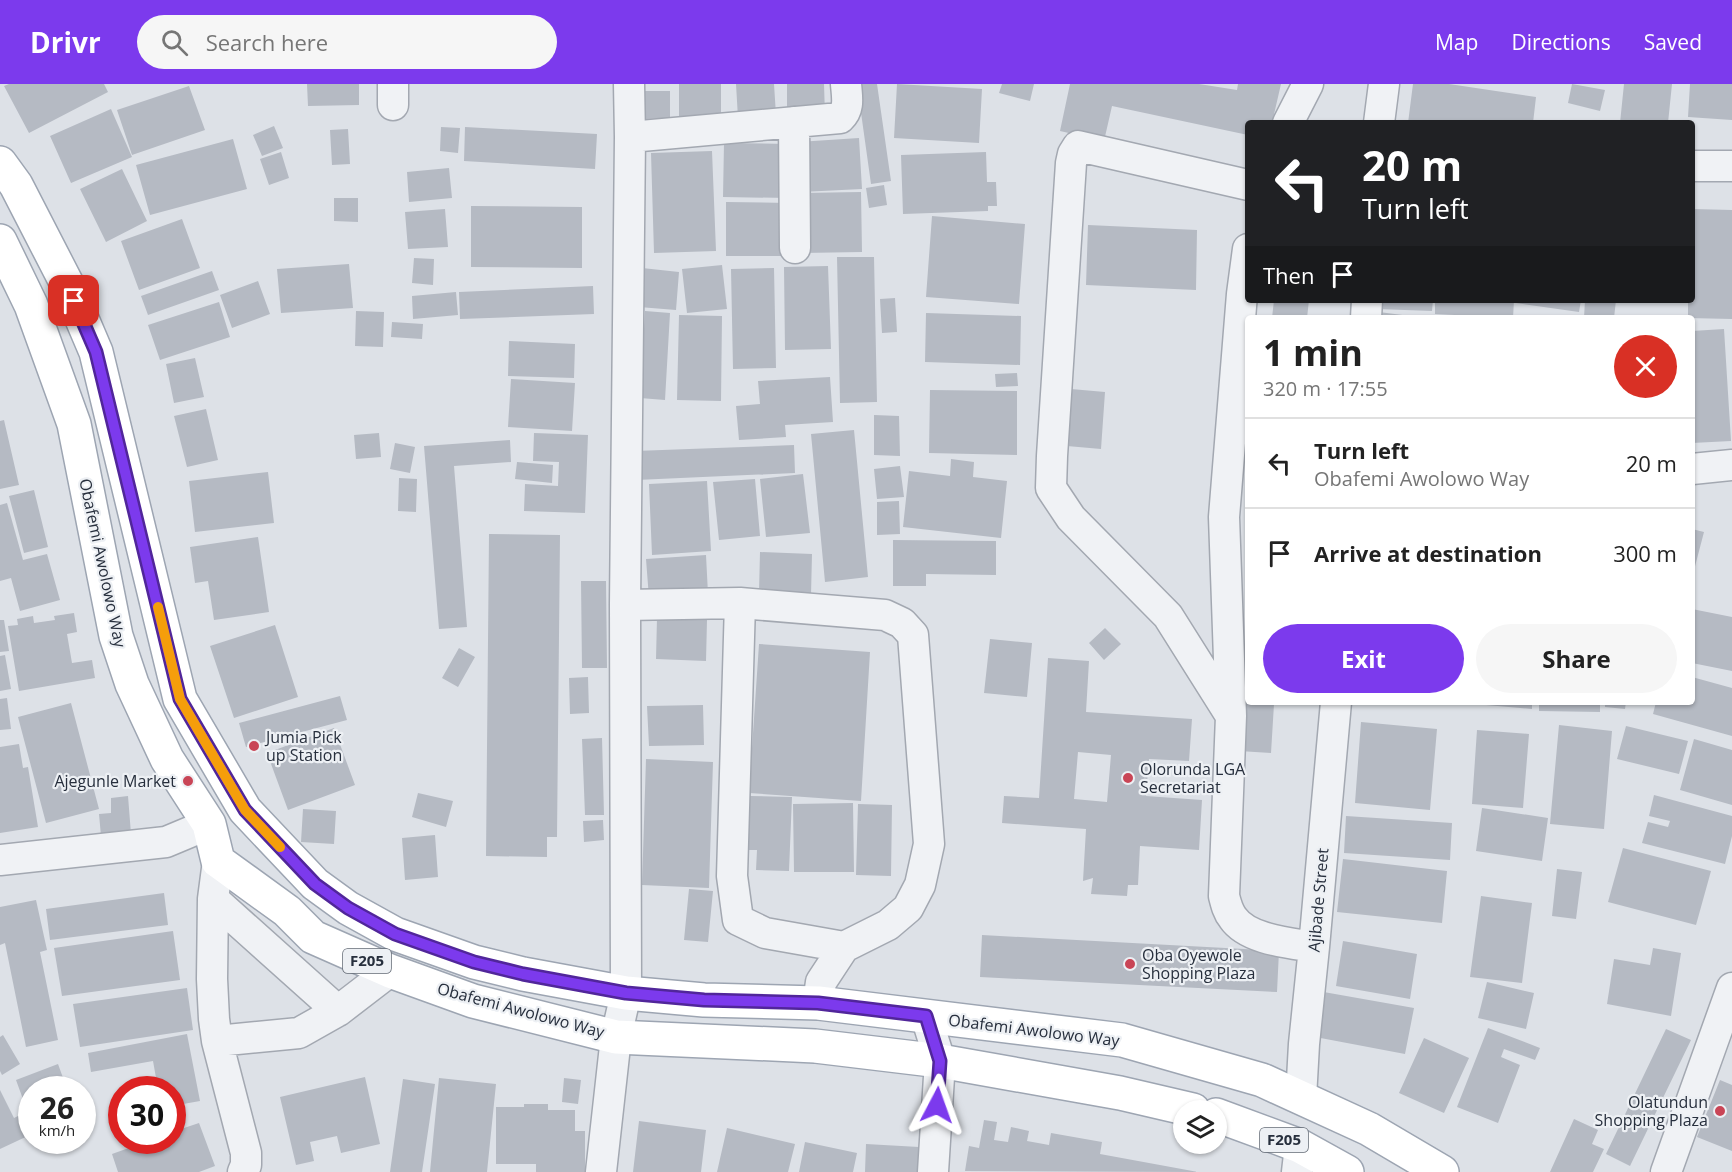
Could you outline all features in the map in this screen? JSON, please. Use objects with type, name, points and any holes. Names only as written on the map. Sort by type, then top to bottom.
[{"type":"main road","name":"Obafemi Awolowo Way","points":[[8,174],[67,284],[96,352],[180,699],[245,810],[315,884],[348,908],[395,934],[474,962],[523,974],[626,993],[704,1000],[818,1003],[1122,1040],[1262,1080],[1370,1129],[1442,1172]]},
{"type":"main road","name":"Obafemi Awolowo Way","points":[[0,241],[31,305],[74,424],[116,636],[132,684],[167,759],[209,824],[218,861],[287,911],[313,937],[390,971],[472,1000],[616,1037],[815,1046],[940,1061],[1173,1106]]},
{"type":"main road","name":"F205","points":[[1227,1121],[1299,1159],[1347,1172]]},
{"type":"street","points":[[601,1172],[616,1037],[626,993],[625,605],[629,84]]},
{"type":"street","points":[[630,137],[840,118],[847,106],[846,84]]},
{"type":"street","points":[[1290,120],[1308,84]]},
{"type":"street","points":[[1379,120],[1384,84]]},
{"type":"street","points":[[794,122],[795,248]]},
{"type":"street","points":[[1231,716],[1168,616],[1071,518],[1051,488],[1071,163],[1078,146],[1245,184]]},
{"type":"street","points":[[1695,166],[1732,166]]},
{"type":"street","points":[[1245,272],[1224,517],[1231,716],[1224,896],[1234,921],[1251,932],[1272,940],[1314,947]]},
{"type":"street","points":[[1695,469],[1732,465]]},
{"type":"street","points":[[625,605],[740,603],[885,615],[902,623],[913,635],[929,844],[920,885],[908,908],[888,925],[844,946],[821,981],[818,1003]]},
{"type":"street","points":[[740,603],[732,876],[738,920],[765,933],[844,946]]},
{"type":"street","name":"Ajibade Street","points":[[1301,1098],[1336,705]]},
{"type":"street","points":[[0,860],[166,842],[209,824]]},
{"type":"street","points":[[218,861],[213,899],[212,978],[217,1041],[246,1153],[246,1165],[243,1172]]},
{"type":"street","points":[[213,899],[338,1011]]},
{"type":"street","points":[[217,1041],[299,1033],[338,1011],[390,971]]},
{"type":"street","points":[[1666,1172],[1723,1046],[1732,988]]},
{"type":"street","points":[[926,1016],[940,1061],[933,1172]]},
{"type":"building","points":[[9,84],[104,84],[108,92],[29,133],[4,86]]},
{"type":"building","points":[[307,84],[359,84],[359,105],[308,106]]},
{"type":"building","points":[[679,84],[721,84],[721,122],[679,121]]},
{"type":"building","points":[[736,84],[774,84],[776,115],[738,118]]},
{"type":"building","points":[[787,84],[824,84],[825,115],[787,115]]},
{"type":"building","points":[[857,84],[877,84],[891,181],[871,184]]},
{"type":"building","points":[[897,84],[982,89],[979,143],[894,138]]},
{"type":"building","points":[[1002,84],[1034,84],[1030,101],[999,93]]},
{"type":"building","points":[[1070,84],[1199,84],[1237,90],[1238,84],[1281,84],[1273,120],[1245,120],[1245,134],[1112,106],[1104,141],[1060,131]]},
{"type":"building","points":[[1413,84],[1449,84],[1536,97],[1533,120],[1408,120]]},
{"type":"building","points":[[1572,84],[1605,90],[1600,111],[1568,103]]},
{"type":"building","points":[[1624,84],[1672,84],[1668,120],[1620,120]]},
{"type":"building","points":[[1690,84],[1732,84],[1732,120],[1688,117]]},
{"type":"building","points":[[189,86],[205,130],[132,155],[117,110]]},
{"type":"building","points":[[645,91],[670,91],[670,118],[645,119]]},
{"type":"building","points":[[111,109],[132,157],[71,183],[50,136]]},
{"type":"building","points":[[274,126],[283,148],[262,156],[253,135]]},
{"type":"building","points":[[441,127],[460,128],[458,153],[440,151]]},
{"type":"building","points":[[465,127],[597,134],[595,169],[464,161]]},
{"type":"building","points":[[348,129],[350,164],[332,165],[330,130]]},
{"type":"building","points":[[859,138],[862,189],[801,192],[798,142]]},
{"type":"building","points":[[233,139],[247,189],[150,215],[136,165]]},
{"type":"building","points":[[724,143],[789,144],[788,198],[723,197]]},
{"type":"building","points":[[712,151],[716,251],[654,253],[651,153]]},
{"type":"building","points":[[281,152],[289,178],[269,185],[260,159]]},
{"type":"building","points":[[986,152],[987,182],[996,182],[997,206],[988,206],[988,211],[903,214],[901,155]]},
{"type":"building","points":[[449,168],[452,198],[409,202],[407,172]]},
{"type":"building","points":[[122,169],[147,221],[106,242],[80,189]]},
{"type":"building","points":[[884,185],[887,205],[869,208],[866,188]]},
{"type":"building","points":[[861,192],[862,252],[802,253],[801,193]]},
{"type":"building","points":[[334,198],[358,198],[358,222],[334,221]]},
{"type":"building","points":[[726,202],[789,203],[790,256],[726,256]]},
{"type":"building","points":[[471,206],[582,207],[582,268],[471,267]]},
{"type":"building","points":[[445,209],[448,247],[408,249],[405,212]]},
{"type":"building","points":[[1695,209],[1732,210],[1732,319],[1695,318],[1695,315],[1688,315],[1688,303],[1695,303]]},
{"type":"building","points":[[932,216],[1025,224],[1019,304],[926,297]]},
{"type":"building","points":[[182,219],[200,268],[139,290],[121,241]]},
{"type":"building","points":[[1088,225],[1197,230],[1196,290],[1086,285]]},
{"type":"building","points":[[837,257],[874,257],[877,402],[840,403]]},
{"type":"building","points":[[414,258],[434,259],[433,285],[412,283]]},
{"type":"building","points":[[349,264],[353,308],[281,313],[277,269]]},
{"type":"building","points":[[722,265],[727,309],[687,313],[682,269]]},
{"type":"building","points":[[828,266],[831,349],[785,350],[784,267]]},
{"type":"building","points":[[642,268],[679,272],[676,310],[639,307]]},
{"type":"building","points":[[774,268],[776,368],[733,369],[731,269]]},
{"type":"building","points":[[212,271],[219,290],[148,315],[141,296]]},
{"type":"building","points":[[258,281],[270,314],[232,328],[220,295]]},
{"type":"building","points":[[593,286],[594,314],[460,319],[459,292]]},
{"type":"building","points":[[456,292],[458,315],[413,319],[412,296]]},
{"type":"building","points":[[895,298],[897,332],[882,333],[880,299]]},
{"type":"building","points":[[219,302],[230,337],[160,360],[148,325]]},
{"type":"building","points":[[1274,303],[1309,303],[1307,315],[1272,315]]},
{"type":"building","points":[[1377,303],[1433,303],[1432,311],[1377,309]]},
{"type":"building","points":[[1435,303],[1514,303],[1513,315],[1435,314]]},
{"type":"building","points":[[1516,303],[1580,303],[1579,312]]},
{"type":"building","points":[[1585,303],[1616,303],[1614,315],[1584,315]]},
{"type":"building","points":[[356,311],[384,312],[383,347],[355,346]]},
{"type":"building","points":[[645,311],[670,313],[665,400],[640,398]]},
{"type":"building","points":[[1379,312],[1402,315],[1379,315]]},
{"type":"building","points":[[926,313],[1021,316],[1020,365],[925,362]]},
{"type":"building","points":[[679,315],[722,316],[721,401],[677,400]]},
{"type":"building","points":[[392,322],[423,324],[422,339],[391,337]]},
{"type":"building","points":[[1724,329],[1731,441],[1695,443],[1695,331]]},
{"type":"building","points":[[509,341],[575,344],[574,378],[508,376]]},
{"type":"building","points":[[195,358],[204,397],[174,403],[166,364]]},
{"type":"building","points":[[1017,373],[1018,386],[996,387],[995,374]]},
{"type":"building","points":[[830,377],[833,422],[785,425],[786,437],[739,440],[736,406],[760,404],[758,381]]},
{"type":"building","points":[[511,379],[575,383],[572,431],[508,427]]},
{"type":"building","points":[[1071,389],[1105,392],[1101,449],[1067,446]]},
{"type":"building","points":[[930,390],[1017,391],[1017,455],[929,453]]},
{"type":"building","points":[[206,409],[218,460],[187,467],[174,416]]},
{"type":"building","points":[[874,415],[899,416],[900,456],[874,455]]},
{"type":"building","points":[[4,420],[19,485],[0,489],[0,421]]},
{"type":"building","points":[[854,430],[868,577],[825,582],[811,434]]},
{"type":"building","points":[[379,433],[381,457],[356,459],[354,435]]},
{"type":"building","points":[[534,433],[588,435],[585,513],[524,511],[525,484],[558,486],[559,462],[533,461]]},
{"type":"building","points":[[510,440],[511,462],[454,466],[467,627],[439,629],[424,446]]},
{"type":"building","points":[[395,443],[415,447],[410,473],[390,469]]},
{"type":"building","points":[[794,445],[795,473],[636,480],[635,451]]},
{"type":"building","points":[[951,459],[974,462],[973,477],[1007,481],[1001,538],[903,527],[909,471],[950,476]]},
{"type":"building","points":[[517,462],[553,465],[552,483],[515,479]]},
{"type":"building","points":[[900,466],[904,497],[877,499],[874,469]]},
{"type":"building","points":[[268,472],[274,523],[195,532],[189,481]]},
{"type":"building","points":[[803,474],[810,533],[766,537],[760,479]]},
{"type":"building","points":[[399,478],[417,479],[416,512],[398,511]]},
{"type":"building","points":[[755,479],[760,536],[719,540],[713,482]]},
{"type":"building","points":[[707,481],[711,551],[652,555],[649,484]]},
{"type":"building","points":[[34,490],[48,547],[24,553],[9,496]]},
{"type":"building","points":[[899,501],[900,534],[877,535],[877,502]]},
{"type":"building","points":[[7,503],[23,560],[47,554],[60,600],[20,611],[11,578],[0,581],[0,505]]},
{"type":"building","points":[[1695,530],[1704,532],[1695,566]]},
{"type":"building","points":[[489,534],[560,535],[557,837],[547,837],[547,857],[486,856]]},
{"type":"building","points":[[258,537],[269,612],[214,620],[208,581],[195,583],[190,547]]},
{"type":"building","points":[[893,540],[996,541],[996,575],[926,574],[926,586],[893,586]]},
{"type":"building","points":[[760,552],[812,554],[811,595],[759,593]]},
{"type":"building","points":[[706,555],[708,594],[649,598],[646,559]]},
{"type":"building","points":[[581,581],[606,581],[607,668],[582,668]]},
{"type":"building","points":[[1695,610],[1732,617],[1732,671],[1695,664]]},
{"type":"building","points":[[74,613],[77,632],[67,634],[72,663],[92,660],[95,678],[19,691],[8,626],[18,625],[17,619],[33,616],[34,623],[55,620],[54,616]]},
{"type":"building","points":[[657,618],[707,620],[706,661],[656,659]]},
{"type":"building","points":[[0,620],[4,620],[9,651],[0,652]]},
{"type":"building","points":[[275,625],[298,697],[234,718],[210,646]]},
{"type":"building","points":[[1105,628],[1121,644],[1104,660],[1089,643]]},
{"type":"building","points":[[990,639],[1032,643],[1027,697],[984,693]]},
{"type":"building","points":[[759,644],[870,652],[861,801],[749,793]]},
{"type":"building","points":[[459,648],[475,657],[458,687],[442,678]]},
{"type":"building","points":[[5,655],[11,689],[0,691],[0,656]]},
{"type":"building","name":"Olorunda LGA Secretariat","points":[[1048,658],[1089,661],[1086,712],[1192,719],[1189,761],[1149,759],[1146,796],[1202,800],[1199,850],[1140,846],[1138,885],[1128,885],[1127,896],[1091,894],[1093,878],[1083,881],[1086,829],[1002,823],[1004,796],[1039,798]],"holes":[[[1078,752],[1111,755],[1107,802],[1074,799]]]},
{"type":"building","points":[[588,677],[589,713],[570,714],[569,678]]},
{"type":"building","points":[[1695,678],[1732,688],[1732,736],[1653,714],[1655,705],[1695,705]]},
{"type":"building","points":[[340,696],[347,720],[246,747],[239,723]]},
{"type":"building","points":[[7,698],[11,729],[0,730],[0,699]]},
{"type":"building","points":[[1242,702],[1245,702],[1245,705],[1274,705],[1271,753],[1239,751]]},
{"type":"building","points":[[71,703],[99,809],[46,823],[18,717]]},
{"type":"building","points":[[703,705],[704,745],[649,746],[647,706]]},
{"type":"building","points":[[1486,705],[1532,705],[1532,709]]},
{"type":"building","points":[[1539,705],[1600,705],[1600,712],[1539,711]]},
{"type":"building","points":[[1605,705],[1626,705],[1625,709],[1605,707]]},
{"type":"building","points":[[1361,722],[1437,729],[1430,810],[1355,803]]},
{"type":"building","points":[[1559,725],[1612,731],[1604,829],[1550,824]]},
{"type":"building","points":[[1626,726],[1688,741],[1679,774],[1617,759]]},
{"type":"building","points":[[334,728],[355,785],[288,810],[267,753]]},
{"type":"building","points":[[1477,730],[1529,734],[1523,808],[1472,804]]},
{"type":"building","points":[[602,738],[604,815],[585,815],[582,739]]},
{"type":"building","points":[[1694,739],[1732,750],[1732,805],[1680,790]]},
{"type":"building","points":[[19,744],[23,768],[28,767],[38,827],[0,833],[0,747]]},
{"type":"building","points":[[646,759],[713,762],[709,888],[642,885]]},
{"type":"building","points":[[418,793],[453,801],[446,827],[412,817]]},
{"type":"building","points":[[1654,795],[1732,816],[1732,836],[1725,864],[1642,843],[1648,822],[1668,827],[1670,821],[1649,816]]},
{"type":"building","points":[[128,796],[131,834],[101,836],[99,814],[111,813],[111,798]]},
{"type":"building","points":[[750,796],[792,797],[789,871],[756,870],[757,850],[748,850]]},
{"type":"building","points":[[853,803],[854,872],[794,872],[793,804]]},
{"type":"building","points":[[858,804],[892,805],[891,876],[856,875]]},
{"type":"building","points":[[1482,808],[1548,818],[1542,861],[1476,851]]},
{"type":"building","points":[[303,809],[336,811],[334,844],[301,842]]},
{"type":"building","points":[[1346,816],[1452,823],[1450,860],[1344,853]]},
{"type":"building","points":[[603,820],[604,840],[584,842],[583,821]]},
{"type":"building","points":[[435,835],[438,877],[405,880],[402,838]]},
{"type":"building","points":[[1623,848],[1711,871],[1696,925],[1608,902]]},
{"type":"building","points":[[1343,859],[1447,871],[1442,923],[1337,912]]},
{"type":"building","points":[[1557,869],[1582,872],[1576,919],[1552,916]]},
{"type":"building","points":[[689,889],[713,891],[708,942],[684,940]]},
{"type":"building","points":[[164,893],[168,925],[50,940],[46,909]]},
{"type":"building","points":[[1481,896],[1532,903],[1522,983],[1470,977]]},
{"type":"building","points":[[36,900],[47,950],[40,952],[58,1040],[26,1047],[5,943],[0,945],[0,907]]},
{"type":"building","points":[[173,931],[180,980],[62,996],[54,948]]},
{"type":"building","name":"Oba Oyewole Shopping Plaza","points":[[982,935],[1279,951],[1277,992],[980,977]]},
{"type":"building","points":[[1343,941],[1417,954],[1410,999],[1336,986]]},
{"type":"building","points":[[1653,948],[1681,953],[1671,1016],[1607,1004],[1614,959],[1650,965]]},
{"type":"building","points":[[1487,982],[1534,993],[1526,1029],[1478,1018]]},
{"type":"building","points":[[187,988],[193,1030],[80,1047],[73,1004]]},
{"type":"building","points":[[1318,991],[1414,1008],[1405,1054],[1310,1036]]},
{"type":"building","points":[[1488,1028],[1540,1048],[1535,1060],[1504,1049],[1501,1057],[1520,1065],[1498,1123],[1457,1107]]},
{"type":"building","points":[[1666,1029],[1691,1040],[1630,1166],[1606,1154]]},
{"type":"building","points":[[187,1034],[200,1101],[186,1104],[186,1076],[156,1076],[153,1061],[91,1072],[88,1053]]},
{"type":"building","points":[[3,1035],[20,1064],[2,1075],[0,1037]]},
{"type":"building","points":[[1424,1038],[1469,1058],[1444,1113],[1399,1093]]},
{"type":"building","points":[[58,1064],[62,1076],[26,1076]]},
{"type":"building","points":[[365,1077],[380,1144],[341,1153],[337,1136],[310,1142],[314,1161],[296,1165],[280,1097]]},
{"type":"building","points":[[439,1078],[496,1084],[487,1172],[430,1172]]},
{"type":"building","points":[[564,1078],[581,1080],[578,1104],[562,1102]]},
{"type":"building","points":[[403,1079],[435,1084],[422,1172],[390,1172]]},
{"type":"building","name":"Olatundun Shopping Plaza","points":[[1720,1080],[1732,1085],[1732,1151],[1697,1137]]},
{"type":"building","points":[[0,1090],[14,1118],[18,1116],[18,1141],[0,1149]]},
{"type":"building","points":[[524,1104],[548,1104],[548,1110],[575,1110],[575,1131],[585,1131],[585,1172],[536,1172],[536,1164],[496,1164],[496,1107],[524,1107]]},
{"type":"building","points":[[1574,1119],[1598,1130],[1592,1144],[1604,1149],[1593,1172],[1550,1172]]},
{"type":"building","points":[[984,1120],[997,1122],[994,1140],[1008,1142],[1011,1127],[1029,1131],[1027,1141],[1049,1145],[1051,1133],[1102,1142],[1100,1154],[1198,1172],[965,1171],[969,1146],[979,1148]]},
{"type":"building","points":[[639,1121],[706,1130],[701,1172],[633,1172]]},
{"type":"building","points":[[199,1123],[215,1166],[199,1172],[118,1172],[112,1154],[186,1154],[186,1127]]},
{"type":"building","points":[[727,1128],[795,1144],[788,1172],[717,1172]]},
{"type":"building","points":[[805,1142],[857,1153],[853,1172],[799,1172]]},
{"type":"building","points":[[866,1144],[919,1147],[918,1172],[865,1172]]},
{"type":"slow traffic","points":[[158,607],[180,699],[245,810],[280,847]]},
{"type":"place","name":"Jumia Pick up Station","points":[[254,746]]},
{"type":"place","name":"Olorunda LGA Secretariat","points":[[1128,778]]},
{"type":"place","name":"Ajegunle Market","points":[[188,781]]},
{"type":"place","name":"Oba Oyewole Shopping Plaza","points":[[1130,964]]},
{"type":"place","name":"Olatundun Shopping Plaza","points":[[1720,1111]]},
{"type":"route","points":[[74,301],[96,352],[180,699],[245,810],[315,884],[348,908],[395,934],[474,962],[523,974],[626,993],[704,1000],[818,1003],[926,1016],[940,1061],[937,1105]]}]
